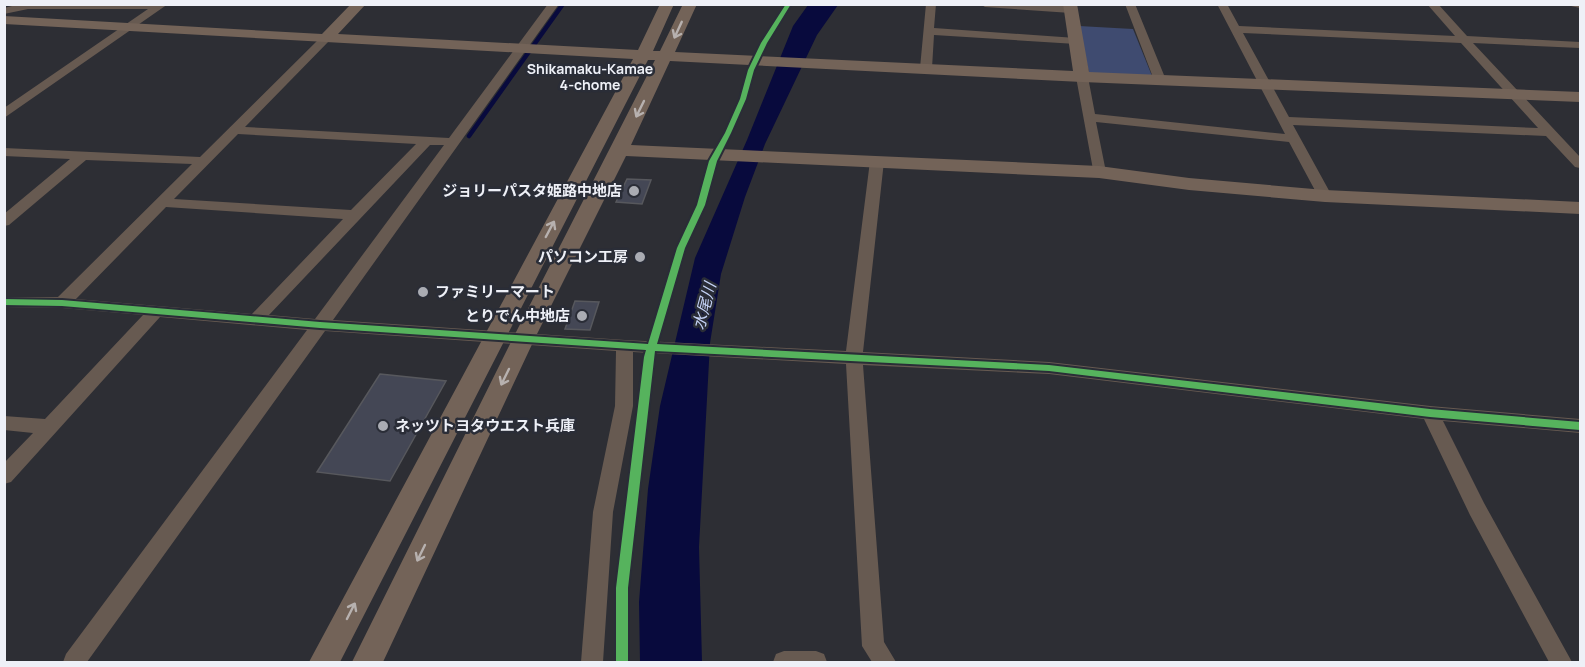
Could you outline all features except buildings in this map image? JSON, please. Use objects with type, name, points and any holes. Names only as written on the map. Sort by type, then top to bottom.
[{"type":"street","points":[[62,303],[359,4]]},
{"type":"street","points":[[74,663],[555,4]]},
{"type":"street","points":[[368,663],[524,338],[620,150],[654,56],[667,4]]},
{"type":"street","points":[[324,663],[493,336],[654,56],[690,4]]},
{"type":"street","points":[[926,68],[931,4]]},
{"type":"street","points":[[985,4],[1071,7],[1099,172]]},
{"type":"street","points":[[1130,4],[1160,80]]},
{"type":"street","points":[[1222,4],[1325,196]]},
{"type":"street","points":[[1432,4],[1513,94],[1581,164]]},
{"type":"street","points":[[1567,4],[1581,5]]},
{"type":"street","points":[[4,11],[28,6],[163,5]]},
{"type":"street","points":[[4,114],[127,27],[163,5]]},
{"type":"street","points":[[4,20],[521,50],[1082,77],[1581,97]]},
{"type":"street","points":[[1235,29],[1581,45]]},
{"type":"street","points":[[928,31],[1076,41]]},
{"type":"street","points":[[1089,117],[1264,137],[1294,138]]},
{"type":"street","points":[[1286,122],[1550,132]]},
{"type":"street","points":[[234,130],[454,142]]},
{"type":"street","points":[[255,320],[425,142]]},
{"type":"street","points":[[620,150],[1099,172],[1189,184],[1325,196],[1581,208]]},
{"type":"street","points":[[4,152],[202,161]]},
{"type":"street","points":[[4,222],[82,156]]},
{"type":"street","points":[[877,161],[854,358],[873,646],[885,663]]},
{"type":"street","points":[[161,202],[355,215]]},
{"type":"street","points":[[4,302],[62,303],[320,325],[625,346],[1049,368],[1430,412],[1581,426]]},
{"type":"street","points":[[4,476],[156,311]]},
{"type":"street","points":[[592,663],[603,512],[624,406],[625,346]]},
{"type":"street","points":[[1430,412],[1478,509],[1561,663]]},
{"type":"street","points":[[4,423],[51,427]]},
{"type":"street","points":[[784,663],[816,663]]},
{"type":"shaded area","points":[[1079,26],[1133,29],[1152,76],[1089,73]]},
{"type":"water","name":"水尾川","points":[[808,5],[838,5],[817,35],[765,144],[745,197],[721,274],[710,343],[699,547],[702,662],[640,662],[639,602],[648,489],[660,406],[695,258],[747,140],[793,26]]},
{"type":"waterway","points":[[469,136],[563,4]]},
{"type":"cycle path","points":[[622,662],[622,588],[649,357],[681,248],[701,205],[713,161],[743,99],[751,70],[764,43],[789,4]]},
{"type":"cycle path","points":[[4,302],[62,303],[320,325],[625,346],[1049,368],[1430,413],[1580,426]]},
{"type":"place","name":"ジョリーパスタ姫路中地店","points":[[634,191]]},
{"type":"place","name":"パソコン工房","points":[[640,257]]},
{"type":"place","name":"ファミリーマート","points":[[423,292]]},
{"type":"place","name":"とりでん中地店","points":[[582,316]]},
{"type":"place","name":"ネッツトヨタウエスト兵庫","points":[[383,426]]},
{"type":"district","name":"Shikamaku-Kamae 4-chome","points":[[590,78]]}]
